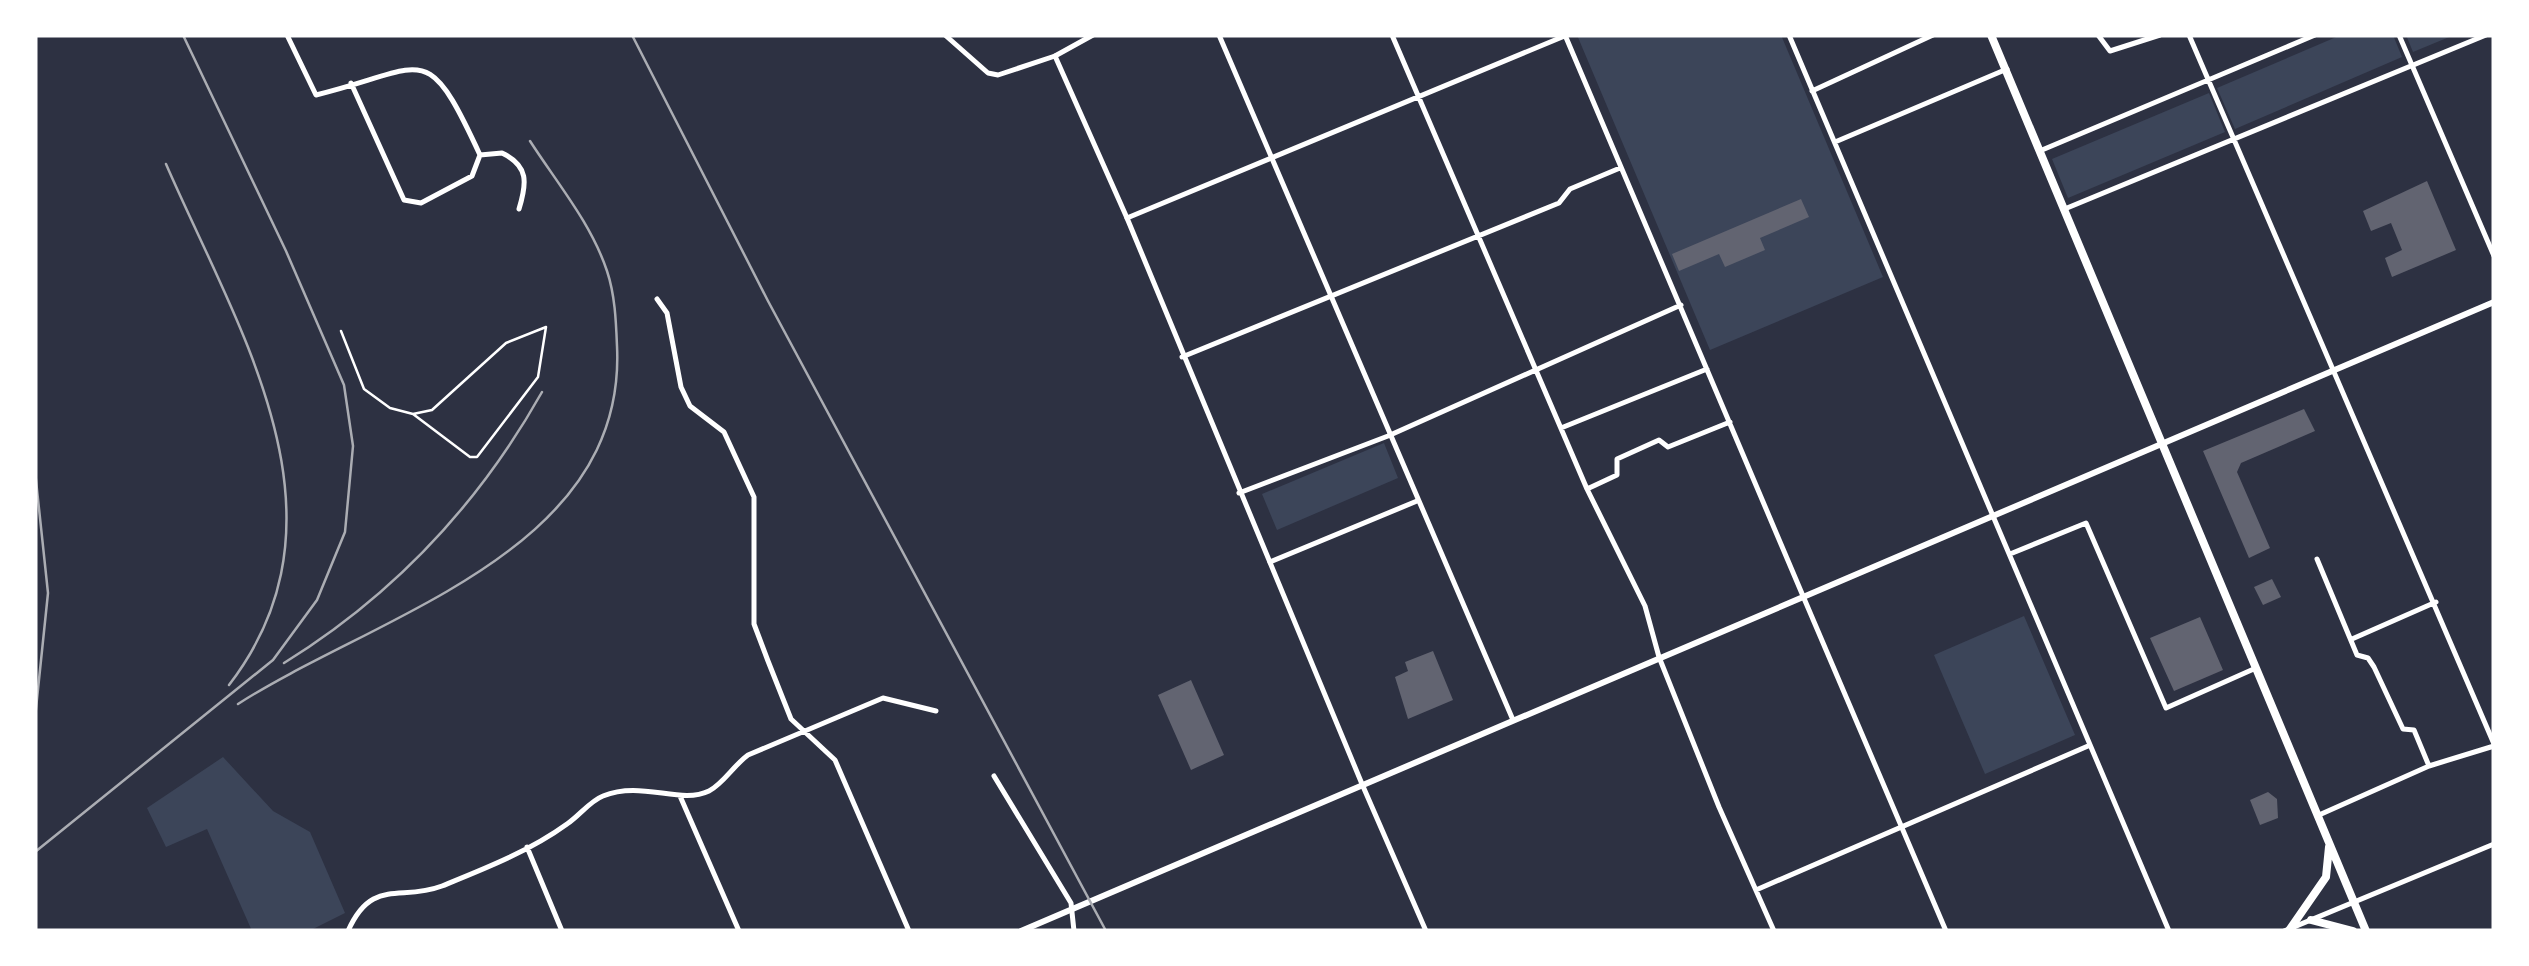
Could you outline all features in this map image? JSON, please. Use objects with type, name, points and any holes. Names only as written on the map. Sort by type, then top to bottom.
[{"type":"main road","points":[[1992,35],[2366,931]]},
{"type":"main road","points":[[1022,931],[2494,302]]},
{"type":"main road","points":[[2287,930],[2326,877],[2328,838]]},
{"type":"main road","points":[[2312,920],[2353,931]]},
{"type":"street","points":[[287,35],[316,96],[410,68],[435,75],[449,91],[480,155]]},
{"type":"street","points":[[945,35],[988,73],[998,75],[1054,56],[1093,35]]},
{"type":"street","points":[[1219,35],[1513,720]]},
{"type":"street","points":[[1392,35],[1588,490],[1645,606],[1660,657],[1774,931]]},
{"type":"street","points":[[1127,218],[1566,35],[1946,931]]},
{"type":"street","points":[[1789,35],[2169,931]]},
{"type":"street","points":[[1812,91],[1933,35]]},
{"type":"street","points":[[2098,35],[2110,51],[2160,35]]},
{"type":"street","points":[[2189,35],[2436,602],[2494,745],[2429,766],[2318,815]]},
{"type":"street","points":[[2042,150],[2315,35]]},
{"type":"street","points":[[2399,35],[2494,256]]},
{"type":"street","points":[[2067,208],[2486,35]]},
{"type":"street","points":[[1054,56],[1127,218],[1239,493],[1426,931]]},
{"type":"street","points":[[1835,142],[2007,69]]},
{"type":"street","points":[[351,83],[404,200],[421,204],[466,181],[480,155]]},
{"type":"street","points":[[480,155],[502,153],[522,167],[526,186],[519,209]]},
{"type":"street","points":[[1182,357],[1559,203],[1570,189],[1620,168]]},
{"type":"street","points":[[657,299],[667,313],[681,387],[690,406],[724,432],[754,497],[754,624],[791,719],[835,760],[909,931]]},
{"type":"street","points":[[1239,493],[1388,436],[1680,305]]},
{"type":"street","points":[[1561,428],[1707,368]]},
{"type":"street","points":[[1588,490],[1617,475],[1617,460],[1659,440],[1668,448],[1730,422]]},
{"type":"street","points":[[1270,562],[1417,501]]},
{"type":"street","points":[[2010,554],[2086,523],[2166,708],[2258,667]]},
{"type":"street","points":[[2317,558],[2357,656],[2368,658],[2374,667],[2403,729],[2414,730],[2429,766]]},
{"type":"street","points":[[2352,639],[2436,602]]},
{"type":"street","points":[[348,931],[358,909],[379,895],[394,890],[418,896],[527,847],[566,825],[600,796],[639,787],[679,795],[714,790],[730,768],[748,756],[883,698],[936,712]]},
{"type":"street","points":[[1756,890],[2089,745]]},
{"type":"street","points":[[994,776],[1072,909],[1074,931]]},
{"type":"street","points":[[679,795],[739,931]]},
{"type":"street","points":[[2287,930],[2494,844]]},
{"type":"street","points":[[527,847],[562,931]]},
{"type":"lane","points":[[341,331],[364,389],[390,408],[413,414],[477,457],[538,377],[546,327],[506,343],[432,410],[413,414]]},
{"type":"shaded area","points":[[1577,35],[1781,35],[1883,277],[1710,350]]},
{"type":"shaded area","points":[[2341,35],[2393,35],[2402,57],[2235,129],[2217,88]]},
{"type":"shaded area","points":[[2406,35],[2454,35],[2413,52]]},
{"type":"shaded area","points":[[2209,93],[2225,132],[2068,198],[2052,159]]},
{"type":"shaded area","points":[[1384,443],[1398,478],[1277,530],[1262,494]]},
{"type":"shaded area","points":[[2024,616],[2075,735],[1985,774],[1934,655]]},
{"type":"shaded area","points":[[223,757],[273,811],[310,832],[345,913],[309,931],[252,931],[207,829],[166,847],[147,808]]},
{"type":"building","points":[[2427,181],[2456,250],[2392,277],[2385,258],[2402,250],[2391,223],[2371,231],[2363,211]]},
{"type":"building","points":[[1801,199],[1809,217],[1760,238],[1765,250],[1725,267],[1719,254],[1679,271],[1672,254]]},
{"type":"building","points":[[2304,409],[2315,431],[2241,463],[2237,472],[2270,548],[2249,558],[2203,451]]},
{"type":"building","points":[[2272,579],[2281,597],[2263,605],[2254,587]]},
{"type":"building","points":[[2200,617],[2223,670],[2174,691],[2150,638]]},
{"type":"building","points":[[1433,651],[1453,700],[1408,719],[1395,677],[1408,671],[1405,662]]},
{"type":"building","points":[[1191,680],[1224,755],[1191,770],[1158,695]]},
{"type":"building","points":[[2268,792],[2277,799],[2278,818],[2260,825],[2250,800]]},
{"type":"railway","points":[[35,852],[273,660],[317,600],[345,532],[353,446],[344,385],[286,251],[183,35]]},
{"type":"railway","points":[[632,35],[768,301],[1106,931]]},
{"type":"railway","points":[[238,704],[484,569],[538,526],[582,476],[609,417],[617,346],[613,299],[607,271],[592,236],[530,141]]},
{"type":"railway","points":[[166,164],[252,357],[273,423],[285,490],[284,556],[267,621],[229,685]]},
{"type":"railway","points":[[284,663],[362,608],[431,544],[491,472],[542,392]]},
{"type":"railway","points":[[35,471],[48,593],[35,718]]}]
